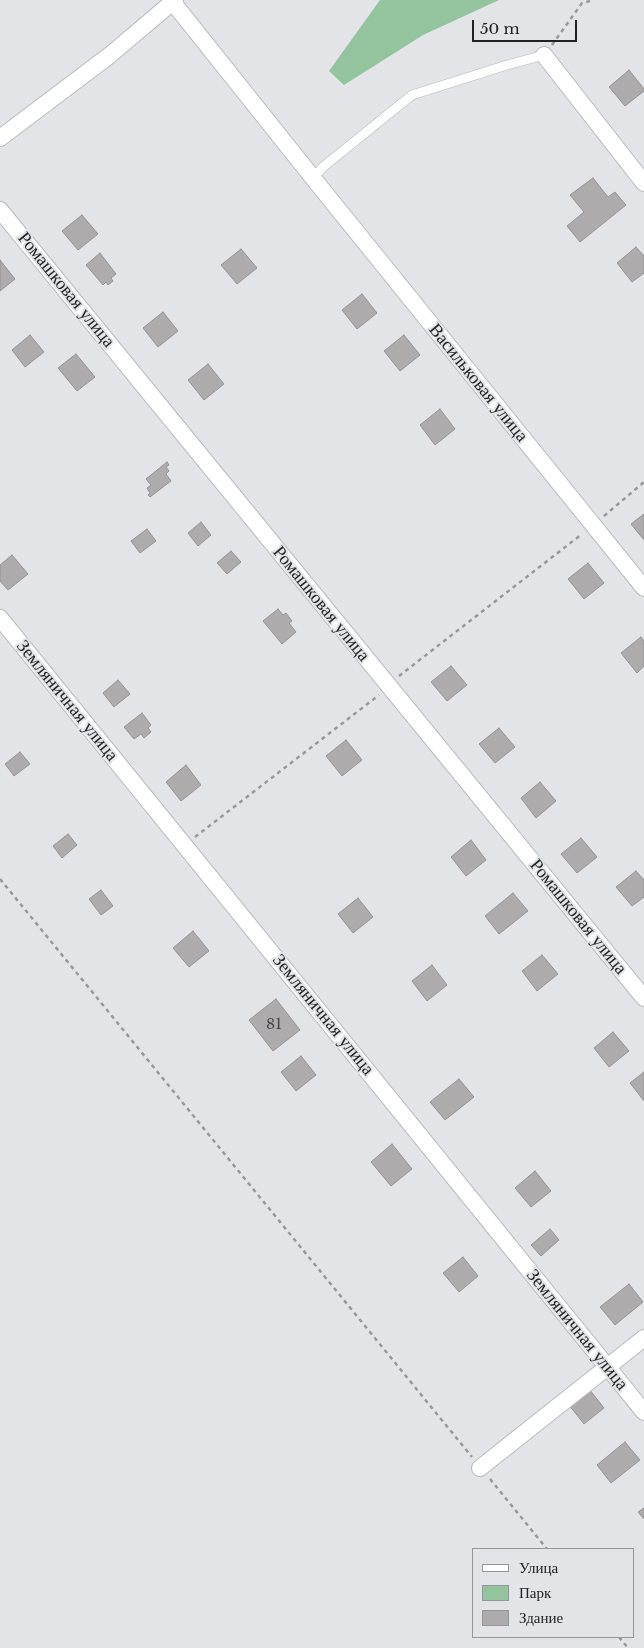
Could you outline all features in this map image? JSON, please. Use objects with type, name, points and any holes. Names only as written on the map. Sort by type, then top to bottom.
[{"type":"street","points":[[0,138],[110,55],[173,1]]},
{"type":"street","name":"Васильковая улица","points":[[173,1],[313,178],[644,588]]},
{"type":"street","points":[[544,55],[644,183]]},
{"type":"street","name":"Ромашковая улица","points":[[0,210],[644,998]]},
{"type":"street","name":"Земляничная улица","points":[[0,618],[644,1412]]},
{"type":"street","points":[[480,1468],[644,1338]]},
{"type":"lane","points":[[313,178],[322,167],[412,95],[507,64],[544,55]]},
{"type":"path","points":[[544,55],[582,3],[594,0]]},
{"type":"path","points":[[184,845],[379,695],[388,685],[593,525],[644,482]]},
{"type":"path","points":[[0,879],[546,1548]]},
{"type":"path","points":[[620,1638],[628,1648]]},
{"type":"green space","points":[[380,0],[499,0],[423,35],[344,85],[329,71]]},
{"type":"building","points":[[629,70],[644,91],[625,106],[609,87]]},
{"type":"building","points":[[593,178],[608,197],[615,192],[626,205],[580,242],[567,226],[584,212],[570,195]]},
{"type":"building","points":[[82,215],[98,234],[78,250],[62,231]]},
{"type":"building","points":[[636,247],[644,256],[644,273],[632,282],[617,263]]},
{"type":"building","points":[[241,249],[257,268],[237,284],[221,265]]},
{"type":"building","points":[[100,253],[116,274],[111,278],[113,281],[108,285],[106,282],[103,285],[86,265]]},
{"type":"building","points":[[0,260],[15,279],[0,291]]},
{"type":"building","points":[[362,294],[377,313],[357,329],[342,310]]},
{"type":"building","points":[[163,312],[178,331],[158,347],[143,328]]},
{"type":"building","points":[[30,335],[44,352],[25,367],[12,350]]},
{"type":"building","points":[[404,335],[420,355],[400,371],[384,351]]},
{"type":"building","points":[[76,354],[95,377],[77,391],[58,368]]},
{"type":"building","points":[[208,364],[224,384],[204,400],[188,380]]},
{"type":"building","points":[[440,409],[455,429],[435,445],[420,425]]},
{"type":"building","points":[[167,462],[169,465],[166,467],[169,471],[166,474],[171,481],[150,497],[147,488],[151,485],[146,479]]},
{"type":"building","points":[[644,514],[644,540],[631,524]]},
{"type":"building","points":[[201,522],[211,535],[198,546],[188,533]]},
{"type":"building","points":[[147,529],[156,541],[140,553],[131,541]]},
{"type":"building","points":[[231,551],[241,562],[227,574],[217,563]]},
{"type":"building","points":[[12,555],[28,574],[8,590],[0,581],[0,565]]},
{"type":"building","points":[[588,563],[604,583],[584,599],[568,579]]},
{"type":"building","points":[[278,609],[283,615],[286,613],[292,621],[289,623],[296,632],[282,644],[263,621]]},
{"type":"building","points":[[641,637],[644,641],[644,666],[637,673],[621,653]]},
{"type":"building","points":[[451,666],[467,685],[447,701],[431,682]]},
{"type":"building","points":[[118,680],[130,694],[114,707],[103,693]]},
{"type":"building","points":[[142,713],[151,725],[148,728],[151,732],[144,738],[141,734],[134,739],[124,727]]},
{"type":"building","points":[[499,728],[515,747],[495,763],[479,744]]},
{"type":"building","points":[[346,740],[362,760],[342,776],[326,756]]},
{"type":"building","points":[[20,752],[30,764],[14,776],[5,764]]},
{"type":"building","points":[[186,765],[201,785],[181,801],[166,782]]},
{"type":"building","points":[[540,782],[556,801],[536,818],[521,798]]},
{"type":"building","points":[[68,834],[77,845],[62,858],[53,846]]},
{"type":"building","points":[[581,838],[597,857],[577,873],[561,854]]},
{"type":"building","points":[[471,840],[486,860],[466,876],[451,857]]},
{"type":"building","points":[[636,871],[644,880],[644,897],[632,906],[616,887]]},
{"type":"building","points":[[101,890],[113,906],[101,915],[89,899]]},
{"type":"building","points":[[513,893],[528,911],[499,934],[485,916]]},
{"type":"building","points":[[358,898],[373,917],[353,933],[338,914]]},
{"type":"building","points":[[193,931],[209,951],[189,967],[173,948]]},
{"type":"building","points":[[542,955],[558,974],[537,991],[522,971]]},
{"type":"building","points":[[432,965],[447,985],[427,1001],[412,981]]},
{"type":"building","points":[[276,999],[300,1030],[273,1051],[249,1020]]},
{"type":"building","points":[[613,1032],[629,1051],[609,1067],[594,1048]]},
{"type":"building","points":[[301,1056],[316,1075],[296,1091],[281,1072]]},
{"type":"building","points":[[644,1072],[644,1101],[630,1083]]},
{"type":"building","points":[[459,1079],[474,1097],[445,1120],[430,1102]]},
{"type":"building","points":[[392,1144],[412,1169],[391,1186],[371,1162]]},
{"type":"building","points":[[535,1171],[551,1191],[531,1207],[515,1188]]},
{"type":"building","points":[[550,1229],[559,1240],[541,1256],[531,1245]]},
{"type":"building","points":[[463,1257],[478,1276],[459,1292],[443,1273]]},
{"type":"building","points":[[629,1284],[643,1302],[615,1325],[600,1307]]},
{"type":"building","points":[[589,1389],[604,1408],[584,1424],[569,1405]]},
{"type":"building","points":[[625,1442],[640,1460],[611,1483],[597,1465]]},
{"type":"building","points":[[644,1508],[644,1519],[638,1512]]}]
